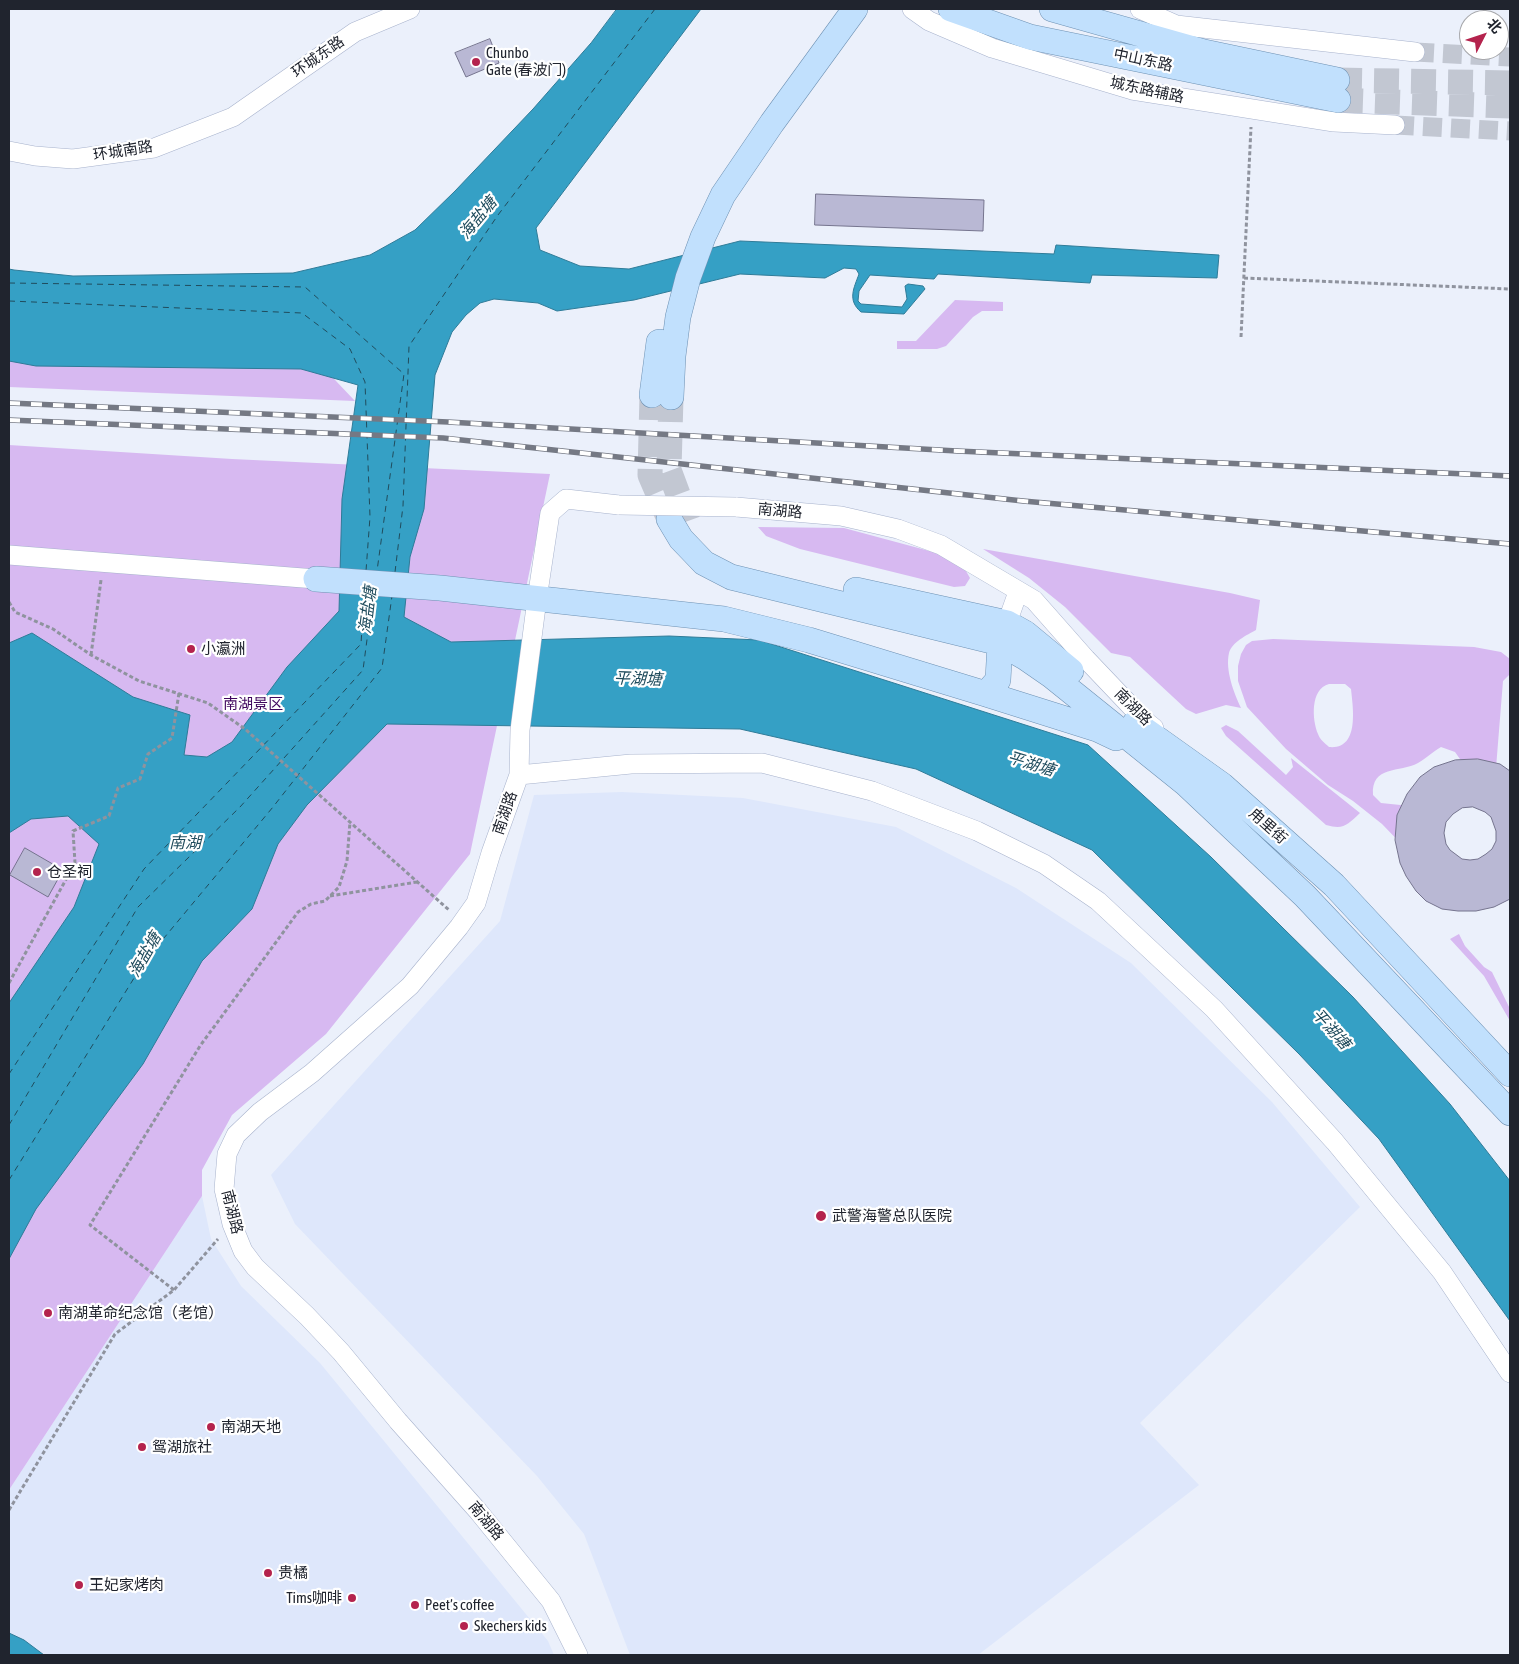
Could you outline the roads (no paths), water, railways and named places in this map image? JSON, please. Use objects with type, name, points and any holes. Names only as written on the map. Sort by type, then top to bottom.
[{"type":"main road","points":[[837,9],[738,145],[704,198],[669,289],[661,324],[662,396],[673,356],[678,317],[702,237],[723,194],[855,9]]},
{"type":"main road","name":"中山东路","points":[[951,9],[1030,36],[1338,90],[1052,9]]},
{"type":"main road","points":[[679,520],[704,543],[725,556],[747,566],[999,629],[1026,658],[1052,676],[1149,754]]},
{"type":"main road","points":[[316,579],[440,588],[724,619],[809,640],[1097,729],[1149,754]]},
{"type":"main road","points":[[986,694],[998,680],[999,629]]},
{"type":"main road","name":"甪里街","points":[[999,629],[1025,633],[1131,721],[1222,785],[1334,885],[1510,1074]]},
{"type":"main road","name":"甪里街","points":[[1149,754],[1185,783],[1306,896],[1510,1113]]},
{"type":"street","points":[[355,32],[382,9]]},
{"type":"street","name":"环城东路","points":[[233,117],[355,32],[410,9]]},
{"type":"street","name":"城东路辅路","points":[[912,9],[929,21],[992,48],[1132,90],[1334,122],[1395,125]]},
{"type":"street","points":[[1140,9],[1176,25],[1415,52]]},
{"type":"street","name":"环城南路","points":[[9,151],[35,156],[73,159],[154,148],[233,117]]},
{"type":"street","name":"南湖路","points":[[578,1655],[551,1601],[478,1511],[398,1421],[341,1352],[307,1316],[255,1267],[243,1251],[232,1224],[224,1189],[227,1154],[236,1135],[260,1112],[312,1073],[410,986],[476,903],[518,776],[520,730],[536,598],[550,513],[566,499],[619,505],[736,506],[841,516],[898,529],[941,545],[1034,600],[1086,659],[1144,720],[1222,785]]},
{"type":"street","points":[[9,555],[316,579]]},
{"type":"street","points":[[999,629],[1018,592]]},
{"type":"street","points":[[518,776],[631,764],[762,763],[872,791],[977,831],[1044,864],[1098,901],[1214,1009],[1335,1142],[1442,1272],[1510,1373]]},
{"type":"water","points":[[617,9],[701,9],[536,228],[540,250],[580,266],[629,269],[740,241],[1054,254],[1056,245],[1219,255],[1217,278],[1092,275],[1090,283],[938,274],[934,279],[870,275],[859,291],[858,301],[861,304],[902,307],[907,299],[905,286],[908,284],[923,286],[925,289],[904,314],[861,312],[854,303],[853,298],[859,274],[856,269],[844,268],[825,278],[740,274],[634,300],[557,311],[538,303],[494,299],[480,303],[466,315],[452,332],[435,375],[424,509],[410,557],[404,617],[451,642],[669,636],[759,640],[1088,745],[1211,857],[1353,997],[1450,1104],[1510,1181],[1510,1321],[1379,1139],[1299,1054],[1092,850],[916,769],[740,729],[387,724],[307,805],[278,844],[252,909],[202,961],[143,1064],[36,1209],[9,1259],[9,1003],[74,907],[99,844],[68,816],[31,819],[9,833],[9,643],[32,633],[133,697],[190,715],[184,755],[207,757],[232,742],[287,667],[339,611],[342,499],[358,385],[301,369],[36,366],[9,361],[9,269],[73,276],[293,273],[370,255],[415,230],[455,191],[533,109],[591,43]]},
{"type":"water","points":[[9,1633],[24,1640],[44,1655],[9,1655]]},
{"type":"tunnel","points":[[1415,52],[1510,57]]},
{"type":"tunnel","points":[[1337,80],[1510,83]]},
{"type":"tunnel","points":[[1338,100],[1510,106]]},
{"type":"tunnel","points":[[1395,125],[1510,131]]},
{"type":"tunnel","points":[[652,395],[650,475],[669,519]]},
{"type":"tunnel","points":[[671,397],[669,470],[688,521]]},
{"type":"railway","points":[[9,403],[448,422],[957,451],[1510,476]]},
{"type":"railway","points":[[9,420],[443,438],[1023,501],[1510,544]]},
{"type":"place","name":"Chunbo Gate (春波门)","points":[[476,62]]},
{"type":"place","name":"小瀛洲","points":[[191,649]]},
{"type":"place","name":"仓圣祠","points":[[37,872]]},
{"type":"place","name":"武警海警总队医院","points":[[821,1216]]},
{"type":"place","name":"南湖革命纪念馆（老馆）","points":[[48,1313]]},
{"type":"place","name":"南湖天地","points":[[211,1427]]},
{"type":"place","name":"鸳湖旅社","points":[[142,1447]]},
{"type":"place","name":"贵橘","points":[[268,1573]]},
{"type":"place","name":"王妃家烤肉","points":[[79,1585]]},
{"type":"place","name":"Tims咖啡","points":[[352,1598]]},
{"type":"place","name":"Peet’s coffee","points":[[415,1605]]},
{"type":"place","name":"Skechers kids","points":[[464,1626]]},
{"type":"water label","name":"海盐塘","points":[[478,218]]},
{"type":"water label","name":"海盐塘","points":[[368,610]]},
{"type":"water label","name":"平湖塘","points":[[638,679]]},
{"type":"water label","name":"平湖塘","points":[[1031,764]]},
{"type":"water label","name":"南湖","points":[[185,843]]},
{"type":"water label","name":"海盐塘","points":[[145,955]]},
{"type":"water label","name":"平湖塘","points":[[1331,1029]]},
{"type":"park label","name":"南湖景区","points":[[253,704]]}]
